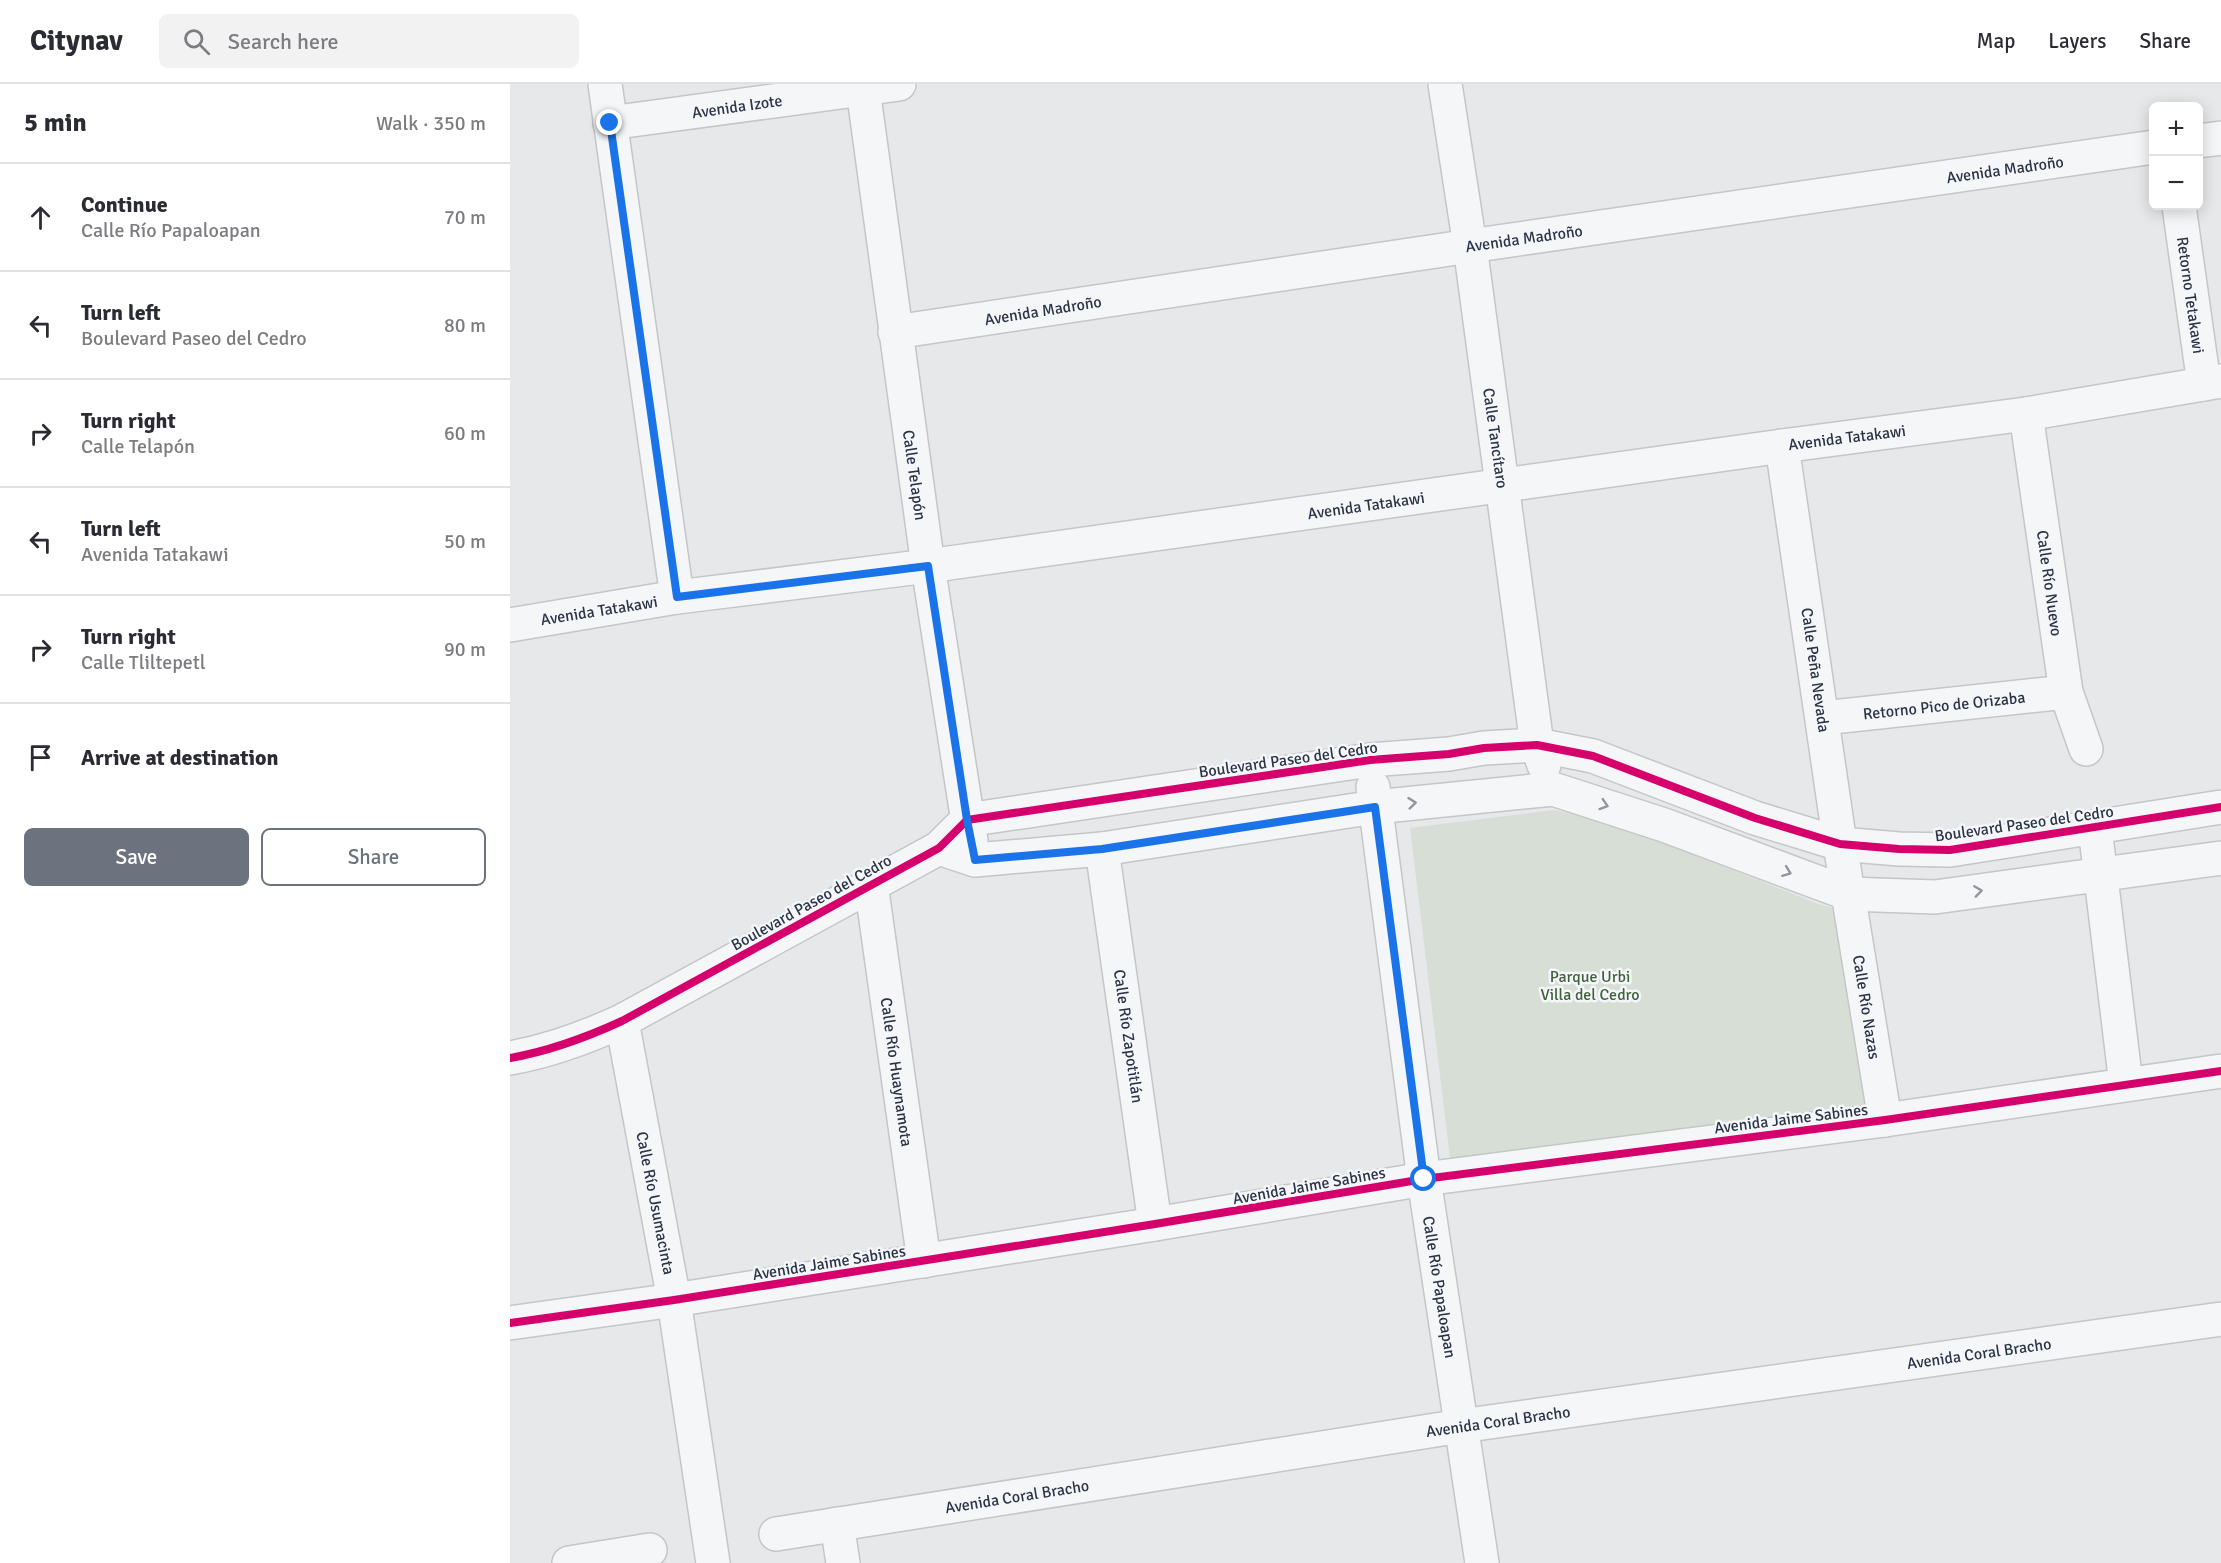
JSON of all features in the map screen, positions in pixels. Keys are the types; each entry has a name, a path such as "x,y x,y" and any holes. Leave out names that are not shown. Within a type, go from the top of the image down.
{"street":[{"path":"605,84 677,597"},
{"name":"Avenida Izote","path":"610,123 899,84"},
{"name":"Calle Tancítaro","path":"1445,84 1470,246 1537,745 1553,789"},
{"name":"Calle Telapón","path":"863,89 928,566 975,860"},
{"path":"2203,140 2221,138"},
{"name":"Avenida Madroño","path":"895,332 2149,148"},
{"name":"Retorno Tetakawi","path":"2180,210 2212,382"},
{"name":"Avenida Tatakawi","path":"510,625 677,597 928,566 2026,414 2212,382"},
{"name":"Calle Río Nuevo","path":"2026,414 2066,692 2086,749"},
{"name":"Calle Peña Nevada","path":"1782,446 1849,894"},
{"name":"Retorno Pico de Orizaba","path":"1823,718 2066,692"},
{"name":"Boulevard Paseo del Cedro","path":"510,1058 541,1053 576,1042 622,1021 939,848 967,820 1370,760 1537,745 1593,756 1755,818 1840,844 1899,849 1950,850 2221,807"},
{"name":"Calle Río Papaloapan","path":"1370,760 1424,1179 1482,1563"},
{"path":"939,848 975,860 1102,849 1375,807 1553,789 1664,825 1829,889 1849,894 1935,897 2221,858"},
{"path":"2095,828 2126,1084"},
{"name":"Calle Río Zapotitlán","path":"1102,849 1155,1224"},
{"name":"Calle Río Huaynamota","path":"871,884 924,1261"},
{"name":"Calle Río Nazas","path":"1849,894 1885,1120"},
{"name":"Calle Río Usumacinta","path":"622,1021 674,1300 713,1563"},
{"name":"Avenida Jaime Sabines","path":"510,1323 924,1261 1424,1179 1885,1120 2221,1071"},
{"name":"Avenida Coral Bracho","path":"776,1534 1461,1426 2221,1318"},
{"path":"837,1524 843,1563"},
{"path":"569,1563 650,1550"}],"green space":[{"name":"Parque Urbi Villa del Cedro","path":"1553,810 1598,817 1821,905 1848,912 1870,1105 1451,1166 1410,828"}],"cycle path":[{"path":"510,1058 567,1043 622,1021 939,848 967,820 1370,760 1537,745 1593,756 1755,818 1840,844 1899,849 1950,850 2221,807"},
{"path":"510,1323 674,1300 1424,1179 1885,1120 2221,1071"}],"route":[{"path":"610,123 677,597 928,566 975,860 1102,849 1375,807 1424,1179"}]}
